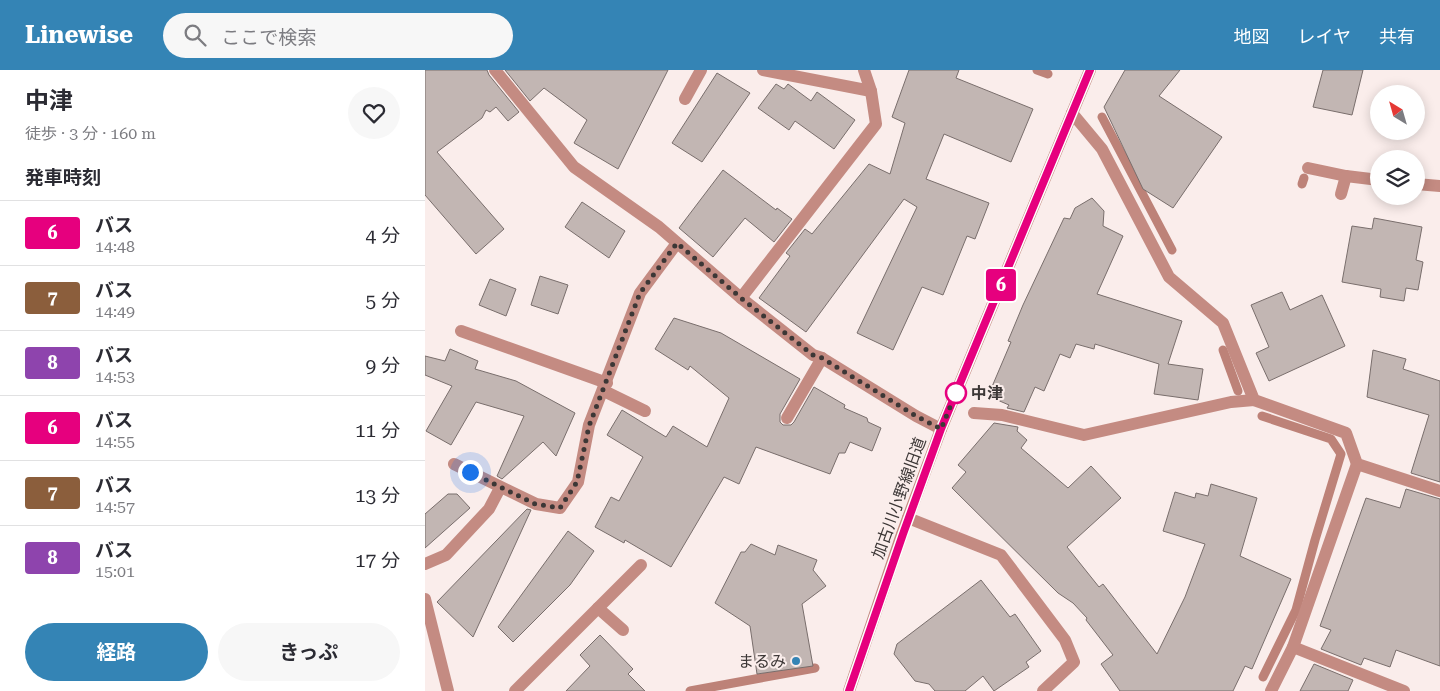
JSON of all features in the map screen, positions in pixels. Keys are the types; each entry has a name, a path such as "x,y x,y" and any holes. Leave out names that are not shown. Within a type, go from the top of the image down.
{"street":[{"path":"495,70 574,167 659,228 741,298 813,355 822,358 916,416 941,429"},
{"path":"685,99 701,70"},
{"path":"763,70 871,91"},
{"path":"741,298 876,124 871,91 864,70"},
{"name":"加古川小野線旧道","path":"849,691 908,518 941,429 1072,113 1087,71"},
{"path":"1072,113 1102,149 1169,278 1223,323 1254,400"},
{"path":"1308,168 1370,179"},
{"path":"1341,194 1345,176"},
{"path":"1425,185 1440,186"},
{"path":"454,464 535,504 560,508 577,482 589,426 640,293 677,243"},
{"path":"461,331 605,387 645,412"},
{"path":"787,418 822,358"},
{"path":"974,413 1001,415 1084,435 1231,402 1254,400 1346,433 1357,464 1293,647 1271,691"},
{"path":"1357,464 1440,492"},
{"path":"425,564 446,555 489,510 500,488"},
{"path":"908,518 1001,555 1065,640 1074,662 1043,691"},
{"path":"515,691 641,565"},
{"path":"425,599 448,691"},
{"path":"598,608 623,630"},
{"path":"1293,647 1404,691"}],"building":[{"path":"425,70 487,70 519,112 508,121 496,107 490,112 486,110 482,118 437,152 504,229 476,254 425,195"},
{"path":"505,70 668,70 618,169 574,143 587,120 544,88 530,101"},
{"path":"909,70 959,70 956,78 1033,109 1011,162 944,134 926,179 989,203 975,239 967,236 943,295 922,287 893,350 857,333 917,207 904,199 806,332 759,298 790,256 786,253 805,229 812,234 869,164 890,174 905,123 892,117"},
{"path":"1125,70 1180,70 1159,96 1222,137 1173,208 1143,189 1104,107"},
{"path":"1323,70 1363,70 1352,115 1313,107"},
{"path":"717,73 750,93 702,162 672,143"},
{"path":"776,84 784,89 788,84 811,101 817,92 855,120 834,149 795,121 789,130 758,108"},
{"path":"723,170 776,210 777,208 792,219 774,242 745,218 713,257 679,228"},
{"path":"1092,198 1104,211 1103,226 1123,236 1097,294 1182,321 1168,364 1203,369 1198,400 1154,394 1159,364 1095,344 1094,349 1076,344 1070,358 1060,354 1044,391 1035,387 1024,412 1007,408 1009,405 988,396 1011,342 1008,341 1023,305 1064,218 1070,219 1075,208"},
{"path":"582,202 625,231 609,258 565,227"},
{"path":"1374,218 1422,227 1416,260 1423,262 1418,290 1406,288 1404,301 1380,297 1381,289 1342,282 1352,226 1372,229"},
{"path":"540,276 568,285 558,314 531,305"},
{"path":"490,279 516,289 506,316 479,305"},
{"path":"1282,292 1290,310 1322,295 1345,346 1269,381 1256,353 1269,347 1251,305"},
{"path":"674,318 721,333 800,379 780,414 780,422 783,425 791,425 794,422 814,387 845,405 844,408 867,418 868,422 881,428 872,451 850,442 845,453 839,453 830,474 756,447 739,484 724,477 671,567 625,540 624,543 595,527 611,497 619,501 643,457 607,435 622,410 666,437 673,426 707,447 729,398 690,366 688,370 655,349"},
{"path":"450,349 478,361 475,369 516,381 575,413 556,456 543,442 502,479 497,476 524,416 476,402 451,445 426,431 452,386 425,375 425,356 445,361"},
{"path":"1373,350 1406,359 1403,369 1440,381 1440,482 1411,473 1429,415 1367,397"},
{"path":"994,423 1018,427 1017,431 1027,440 1021,448 1068,488 1091,466 1121,498 1067,547 1099,587 1103,584 1157,654 1185,597 1205,544 1163,531 1175,492 1195,498 1196,493 1208,496 1211,484 1257,498 1240,556 1291,579 1252,669 1245,666 1233,691 1120,691 1101,664 1113,655 1086,620 1087,618 1073,603 1058,593 952,488 966,472 958,465"},
{"path":"1406,489 1440,499 1440,666 1396,650 1390,667 1364,658 1361,665 1321,649 1331,630 1320,626 1366,498 1400,508"},
{"path":"448,494 457,494 470,508 425,548 425,514"},
{"path":"527,509 531,510 473,637 437,602"},
{"path":"568,531 594,551 570,585 513,642 498,627"},
{"path":"751,544 775,555 778,545 817,560 813,570 826,586 802,604 813,666 757,674 750,626 715,603 741,552 745,552"},
{"path":"981,580 1010,617 1015,614 1041,651 1026,662 1029,667 994,691 983,676 965,691 935,691 929,684 915,681 894,654 897,644"},
{"path":"600,635 633,669 628,674 645,691 566,691 590,666 580,655"},
{"path":"1314,664 1353,680 1348,691 1300,691"}],"waterway":[{"path":"1037,70 1048,74"},
{"path":"1102,117 1172,250"},
{"path":"1302,184 1304,178"},
{"path":"1223,350 1238,391"},
{"path":"1262,416 1331,439 1341,454 1296,610 1263,677"},
{"path":"690,691 815,668"}],"bus line":[{"name":"6","path":"849,691 941,429 1090,70"}],"place":[{"name":"中津","path":"956,393"},
{"name":"まるみ","path":"796,661"}],"route":[{"path":"470,472 535,504 560,508 577,482 589,426 640,293 677,243 741,298 813,355 822,358 916,416 941,429 956,393"}]}
